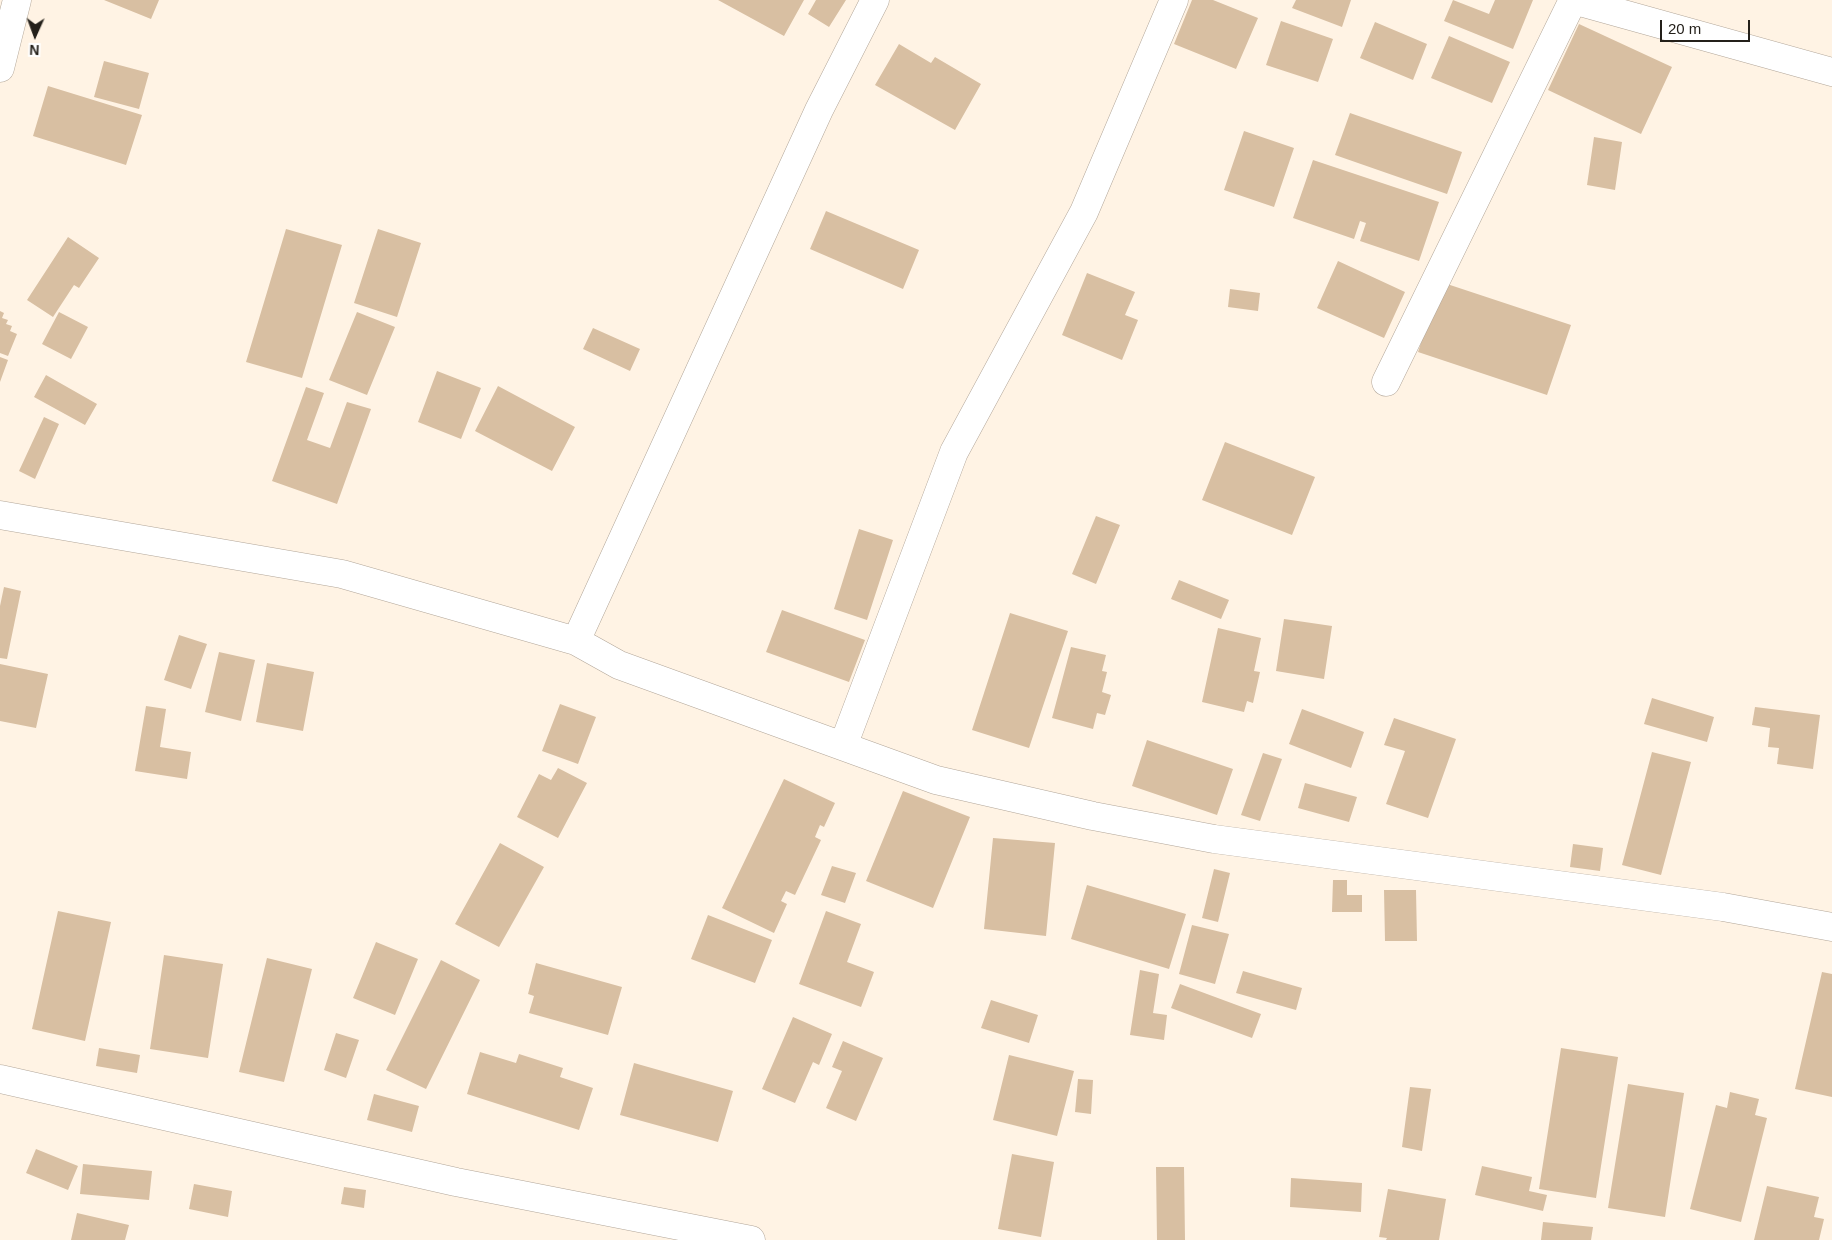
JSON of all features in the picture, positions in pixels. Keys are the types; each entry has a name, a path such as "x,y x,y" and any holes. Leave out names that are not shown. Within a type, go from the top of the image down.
{"street":[{"path":"0,68 17,0"},
{"path":"576,641 820,110 875,0"},
{"path":"843,746 954,452 1084,212 1174,0"},
{"path":"1386,382 1573,0 1832,72"},
{"path":"0,514 342,574 576,641 619,665 936,780 1093,816 1196,836 1723,907 1832,927"},
{"path":"0,1079 456,1182 751,1240"}],"building":[{"path":"104,0 159,0 151,19"},
{"path":"718,0 804,0 784,36"},
{"path":"816,0 846,0 829,27 808,14"},
{"path":"1192,0 1213,0 1258,18 1236,69 1174,44"},
{"path":"1296,0 1351,0 1342,27 1292,8"},
{"path":"1453,0 1489,14 1495,0 1533,0 1513,49 1444,21"},
{"path":"1281,21 1333,39 1318,82 1266,65"},
{"path":"1375,22 1427,44 1413,80 1360,58"},
{"path":"1579,24 1672,67 1641,134 1548,90"},
{"path":"1449,36 1510,62 1492,103 1431,78"},
{"path":"899,44 931,63 935,57 981,84 955,130 875,85"},
{"path":"104,61 149,73 139,109 94,97"},
{"path":"48,86 142,115 126,165 33,136"},
{"path":"1350,113 1462,152 1447,194 1335,155"},
{"path":"1244,131 1294,148 1274,207 1224,190"},
{"path":"1594,137 1622,142 1615,190 1587,185"},
{"path":"1313,160 1439,202 1419,261 1360,241 1366,223 1360,221 1354,239 1293,218"},
{"path":"826,211 919,250 903,289 810,249"},
{"path":"286,229 342,245 302,378 246,362"},
{"path":"378,229 421,243 397,317 354,303"},
{"path":"68,237 99,258 79,288 74,285 53,317 27,300"},
{"path":"1338,261 1405,292 1384,338 1317,308"},
{"path":"1087,273 1135,292 1125,315 1138,320 1122,360 1062,335"},
{"path":"1441,282 1571,325 1547,395 1418,352"},
{"path":"1230,289 1260,293 1258,311 1228,307"},
{"path":"0,311 4,313 2,318 8,320 6,324 12,326 10,331 17,334 8,356 0,353"},
{"path":"59,312 88,327 71,359 42,344"},
{"path":"357,312 395,327 367,395 329,380"},
{"path":"593,328 640,349 630,371 583,349"},
{"path":"0,357 8,360 0,382"},
{"path":"437,371 481,388 461,439 418,422"},
{"path":"46,375 97,404 85,425 34,397"},
{"path":"498,386 575,427 552,471 475,431"},
{"path":"306,387 324,393 307,440 330,448 347,402 371,409 337,504 272,481"},
{"path":"44,417 59,424 35,479 19,471"},
{"path":"1225,442 1315,477 1292,535 1202,500"},
{"path":"1096,516 1120,525 1096,584 1072,574"},
{"path":"859,529 893,540 867,620 834,609"},
{"path":"1179,580 1229,600 1221,619 1171,599"},
{"path":"4,587 21,591 7,659 0,658 0,606"},
{"path":"782,610 865,640 849,682 766,652"},
{"path":"1010,613 1068,631 1029,748 972,730"},
{"path":"1284,619 1332,626 1324,679 1276,671"},
{"path":"1218,628 1261,638 1254,671 1260,672 1253,703 1247,701 1244,712 1202,702"},
{"path":"179,635 207,644 191,689 164,680"},
{"path":"1071,647 1106,655 1102,671 1107,672 1102,692 1111,695 1105,715 1097,713 1093,729 1052,718"},
{"path":"219,652 255,660 241,721 205,712"},
{"path":"267,663 314,672 303,731 256,722"},
{"path":"0,664 48,674 36,728 0,721"},
{"path":"1652,698 1714,717 1707,742 1644,724"},
{"path":"560,704 596,717 578,764 542,751"},
{"path":"146,706 166,709 160,747 191,752 187,779 135,771"},
{"path":"1755,707 1820,715 1813,769 1777,764 1779,748 1768,747 1770,728 1752,725"},
{"path":"1302,709 1364,732 1351,768 1289,744"},
{"path":"1394,718 1456,739 1428,818 1386,804 1405,751 1384,745"},
{"path":"1147,740 1233,769 1217,815 1132,786"},
{"path":"1652,752 1691,762 1661,875 1622,865"},
{"path":"1263,753 1282,759 1260,821 1241,815"},
{"path":"558,768 587,783 558,838 517,817 539,774 551,780"},
{"path":"784,779 835,803 824,827 820,825 815,837 821,840 795,895 786,891 781,901 787,904 774,933 722,908"},
{"path":"1305,783 1357,797 1349,822 1298,808"},
{"path":"903,791 970,817 933,908 866,881"},
{"path":"993,838 1055,843 1046,936 984,929"},
{"path":"500,843 544,867 499,947 455,924"},
{"path":"1573,844 1603,848 1600,871 1570,867"},
{"path":"832,866 856,873 845,903 821,895"},
{"path":"1214,869 1230,873 1218,922 1202,918"},
{"path":"1333,880 1347,880 1347,895 1362,895 1362,912 1332,912"},
{"path":"1087,885 1186,914 1169,969 1071,939"},
{"path":"1384,890 1416,890 1417,941 1385,941"},
{"path":"58,911 111,922 85,1041 32,1029"},
{"path":"826,911 861,924 847,962 874,972 861,1007 799,984"},
{"path":"708,915 772,940 755,983 691,959"},
{"path":"1192,925 1229,934 1215,984 1179,974"},
{"path":"376,942 418,959 395,1015 353,998"},
{"path":"164,955 223,964 208,1058 150,1049"},
{"path":"267,958 312,969 284,1082 239,1072"},
{"path":"441,960 480,980 426,1089 386,1070"},
{"path":"536,963 622,987 608,1035 529,1013 534,996 528,994"},
{"path":"1140,970 1159,974 1153,1013 1167,1015 1164,1040 1130,1035"},
{"path":"1243,971 1302,988 1296,1010 1236,993"},
{"path":"1822,972 1832,974 1832,1097 1795,1089"},
{"path":"1180,984 1261,1014 1252,1038 1171,1008"},
{"path":"991,1000 1038,1015 1029,1043 981,1028"},
{"path":"793,1017 832,1034 819,1065 813,1062 795,1103 762,1089"},
{"path":"336,1033 359,1040 346,1078 324,1070"},
{"path":"843,1041 883,1058 856,1121 826,1108 842,1071 832,1067"},
{"path":"99,1048 140,1055 137,1073 96,1066"},
{"path":"1561,1048 1618,1057 1596,1198 1539,1189"},
{"path":"480,1052 516,1063 519,1054 563,1068 560,1077 593,1088 579,1130 467,1094"},
{"path":"1009,1055 1074,1071 1057,1136 993,1120"},
{"path":"634,1063 733,1091 718,1142 620,1115"},
{"path":"1078,1079 1093,1080 1091,1114 1075,1112"},
{"path":"1628,1084 1684,1093 1665,1217 1608,1208"},
{"path":"1410,1087 1431,1089 1422,1151 1402,1147"},
{"path":"1730,1092 1759,1099 1755,1115 1767,1118 1741,1222 1690,1209 1716,1105 1727,1108"},
{"path":"374,1094 419,1106 412,1132 367,1120"},
{"path":"36,1149 78,1166 68,1190 26,1173"},
{"path":"1012,1154 1054,1162 1041,1237 998,1229"},
{"path":"83,1164 152,1171 149,1200 80,1194"},
{"path":"1482,1166 1532,1177 1529,1191 1547,1195 1543,1211 1475,1195"},
{"path":"1156,1167 1184,1167 1185,1240 1157,1240"},
{"path":"1291,1178 1362,1183 1361,1212 1290,1207"},
{"path":"194,1184 232,1191 228,1217 189,1209"},
{"path":"1767,1186 1819,1197 1814,1217 1824,1219 1819,1240 1754,1240"},
{"path":"344,1187 366,1190 364,1208 341,1204"},
{"path":"1388,1189 1446,1199 1439,1240 1386,1240 1387,1238 1379,1237"},
{"path":"77,1213 129,1225 125,1240 71,1240"},
{"path":"1543,1222 1593,1227 1591,1240 1541,1240"}]}
